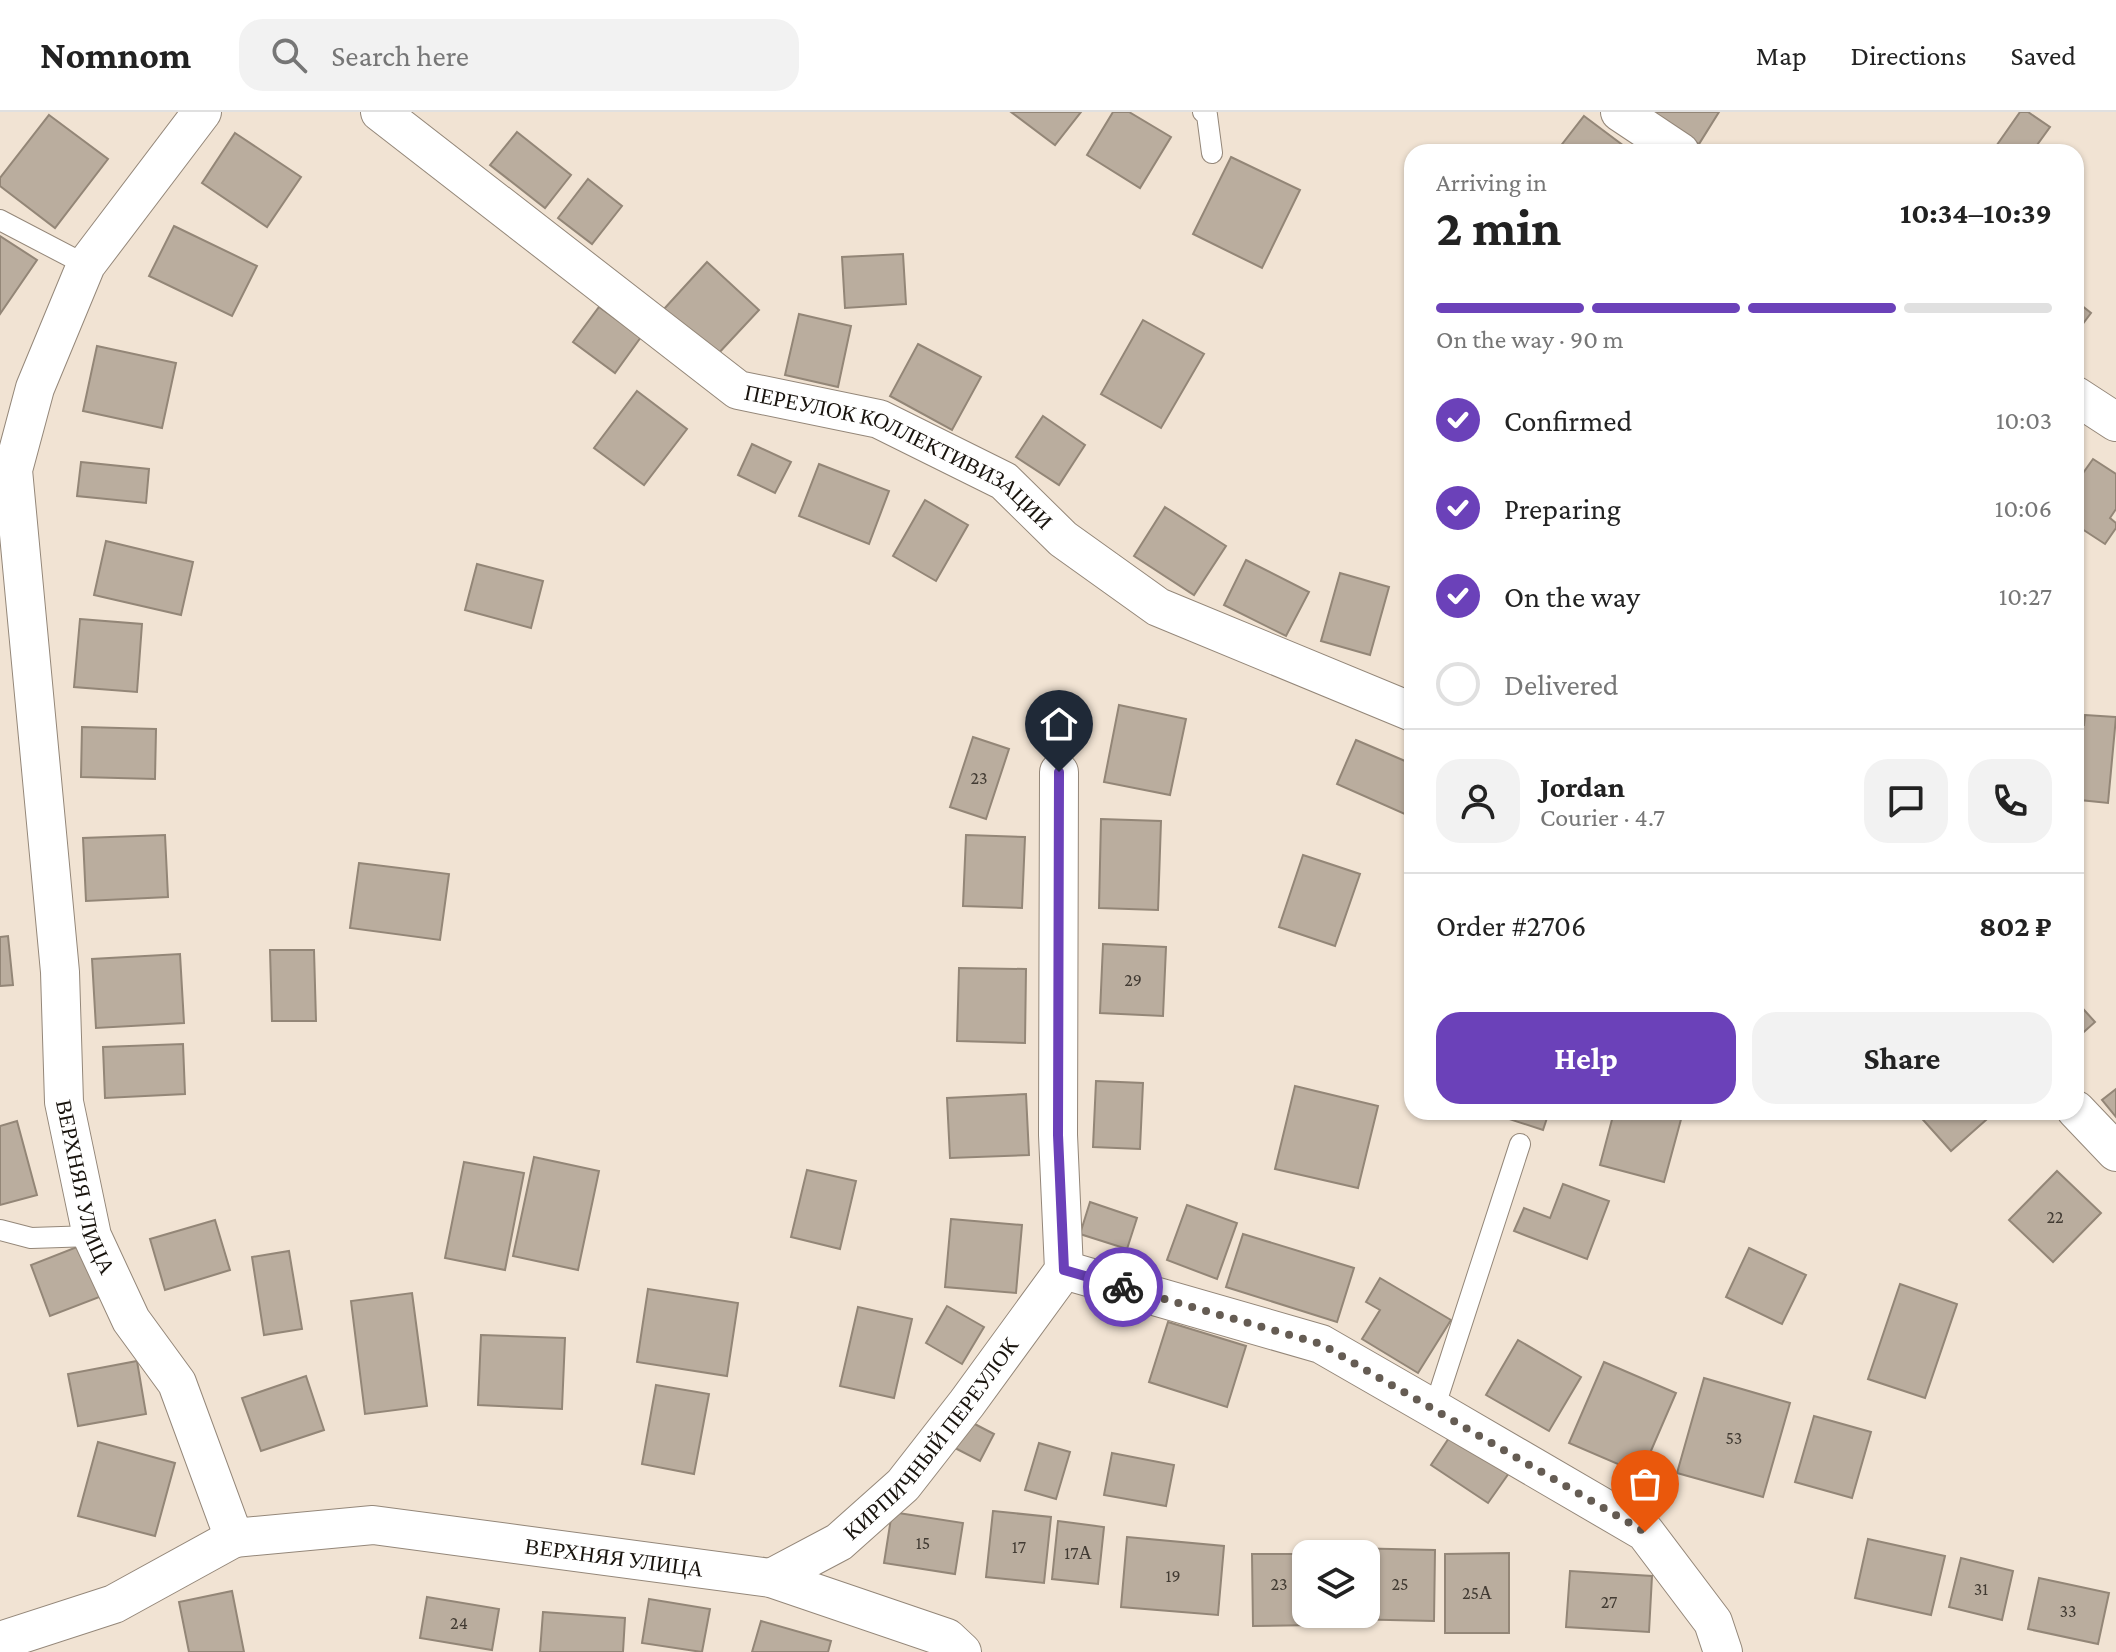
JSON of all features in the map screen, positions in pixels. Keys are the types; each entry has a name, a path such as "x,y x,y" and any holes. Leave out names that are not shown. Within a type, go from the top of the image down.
{"street":[{"name":"ВЕРХНЯЯ УЛИЦА","path":"202,112 86,265 35,388 13,470 60,972 64,1102 92,1236 131,1320 177,1383 234,1538 373,1525 771,1578 947,1638 962,1652"},
{"name":"ПЕРЕУЛОК КОЛЛЕКТИВИЗАЦИИ","path":"380,112 738,390 879,419 1004,481 1063,539 1158,607 1404,709"},
{"path":"1620,112 1668,144"},
{"path":"2084,401 2116,422"},
{"path":"1059,772 1058,1135 1064,1270 1321,1344 1434,1409 1645,1532 1713,1622 1723,1652"},
{"path":"2084,1118 2116,1152"},
{"name":"КИРПИЧНЫЙ ПЕРЕУЛОК","path":"771,1578 839,1542 903,1485 1064,1270"},
{"path":"0,1641 114,1604 234,1538"}],"lane":[{"path":"1203,112 1207,115 1212,153"},
{"path":"0,220 86,265"},
{"path":"1434,1409 1520,1144"},
{"path":"0,1230 31,1238 92,1236"}],"building":[{"path":"1011,112 1081,112 1055,145"},
{"path":"1113,112 1129,112 1171,137 1140,188 1087,155"},
{"path":"1648,112 1719,112 1699,144"},
{"path":"2020,112 2028,112 2050,127 2038,144 1998,144"},
{"path":"49,115 108,159 55,228 0,186 0,178"},
{"path":"1584,116 1621,144 1562,144"},
{"path":"517,132 571,175 545,208 490,165"},
{"path":"235,133 301,177 267,227 202,183"},
{"path":"1231,157 1300,190 1262,268 1193,234"},
{"path":"588,179 622,206 592,244 558,218"},
{"path":"174,226 257,266 232,316 149,276"},
{"path":"0,236 37,260 0,314"},
{"path":"903,254 906,304 845,308 842,257"},
{"path":"707,262 759,310 716,356 664,309"},
{"path":"599,307 641,337 615,373 573,342"},
{"path":"2084,307 2091,313 2084,322"},
{"path":"799,314 851,326 838,387 785,375"},
{"path":"1143,320 1204,354 1161,428 1101,394"},
{"path":"918,344 981,377 952,430 890,396"},
{"path":"97,346 176,363 162,428 83,411"},
{"path":"637,391 687,429 644,485 594,448"},
{"path":"1043,416 1085,445 1059,485 1016,457"},
{"path":"752,444 791,462 775,493 738,475"},
{"path":"2093,459 2116,474 2116,509 2110,518 2116,523 2116,528 2105,544 2084,530 2084,472"},
{"path":"81,462 149,469 146,503 77,496"},
{"path":"819,464 889,491 869,544 799,516"},
{"path":"925,500 968,525 936,581 893,556"},
{"path":"1165,507 1226,546 1194,595 1134,556"},
{"path":"106,541 193,562 181,615 94,595"},
{"path":"1246,560 1309,592 1286,636 1224,605"},
{"path":"477,564 543,581 531,628 465,610"},
{"path":"1340,573 1389,587 1370,655 1321,641"},
{"path":"80,619 142,624 137,692 74,687"},
{"path":"1119,705 1186,719 1170,795 1104,782"},
{"path":"2085,715 2116,717 2108,803 2084,800"},
{"path":"82,727 156,729 155,779 81,777"},
{"path":"973,737 1009,749 986,819 950,807"},
{"path":"1356,740 1404,761 1404,814 1337,784"},
{"path":"1101,819 1161,821 1158,910 1099,908"},
{"path":"165,835 168,897 86,901 83,838"},
{"path":"966,835 1025,837 1022,908 963,906"},
{"path":"1303,855 1360,874 1335,946 1279,927"},
{"path":"359,863 449,874 440,940 350,928"},
{"path":"8,936 13,985 0,986 0,937"},
{"path":"1103,944 1166,947 1163,1016 1100,1013"},
{"path":"270,950 314,950 316,1021 272,1021"},
{"path":"180,954 184,1023 96,1028 92,959"},
{"path":"959,968 1026,969 1025,1043 957,1041"},
{"path":"2084,1010 2095,1022 2084,1032"},
{"path":"183,1044 185,1094 105,1098 103,1047"},
{"path":"1096,1081 1143,1083 1140,1149 1093,1147"},
{"path":"1295,1086 1378,1106 1358,1188 1275,1169"},
{"path":"2116,1089 2116,1117 2102,1100"},
{"path":"1026,1094 1029,1155 950,1158 947,1098"},
{"path":"1512,1120 1546,1120 1543,1130"},
{"path":"1612,1120 1681,1120 1664,1182 1600,1165"},
{"path":"1923,1120 1986,1120 1951,1151"},
{"path":"17,1121 37,1195 0,1205 0,1126"},
{"path":"534,1157 599,1171 578,1270 513,1256"},
{"path":"464,1162 524,1173 505,1270 445,1258"},
{"path":"807,1170 856,1181 840,1249 791,1237"},
{"path":"2057,1171 2101,1213 2053,1262 2009,1220"},
{"path":"1563,1184 1609,1201 1587,1259 1514,1231 1524,1208 1550,1218"},
{"path":"1090,1202 1137,1218 1127,1249 1080,1234"},
{"path":"1187,1205 1237,1223 1217,1279 1167,1260"},
{"path":"951,1219 1022,1225 1016,1293 945,1287"},
{"path":"215,1220 230,1270 165,1290 150,1239"},
{"path":"1243,1234 1354,1268 1337,1322 1226,1287"},
{"path":"82,1245 102,1296 50,1316 31,1265"},
{"path":"1749,1248 1806,1275 1782,1324 1726,1297"},
{"path":"289,1251 302,1329 264,1335 252,1257"},
{"path":"1380,1278 1451,1320 1418,1373 1362,1339 1380,1310 1366,1302"},
{"path":"1900,1284 1957,1304 1925,1398 1868,1379"},
{"path":"648,1289 738,1303 727,1376 637,1362"},
{"path":"412,1293 427,1406 365,1414 351,1301"},
{"path":"947,1306 984,1327 962,1364 926,1343"},
{"path":"858,1307 912,1319 894,1398 840,1386"},
{"path":"1168,1322 1246,1346 1227,1407 1149,1382"},
{"path":"481,1335 565,1338 562,1409 478,1405"},
{"path":"1518,1340 1581,1377 1549,1431 1486,1395"},
{"path":"137,1361 146,1414 78,1426 68,1374"},
{"path":"1604,1362 1676,1393 1641,1474 1569,1443"},
{"path":"306,1376 324,1430 261,1451 242,1398"},
{"path":"1704,1378 1790,1403 1763,1497 1677,1473"},
{"path":"656,1385 709,1394 694,1474 642,1464"},
{"path":"1814,1416 1871,1432 1852,1498 1795,1482"},
{"path":"967,1420 994,1434 980,1461 953,1447"},
{"path":"1451,1435 1509,1473 1488,1503 1431,1465"},
{"path":"98,1442 175,1463 155,1536 78,1516"},
{"path":"1039,1443 1070,1452 1056,1499 1025,1490"},
{"path":"1112,1453 1174,1465 1166,1506 1104,1495"},
{"path":"993,1511 1051,1517 1044,1583 986,1577"},
{"path":"892,1512 963,1523 955,1574 884,1563"},
{"path":"1058,1521 1104,1527 1098,1584 1052,1579"},
{"path":"1127,1537 1224,1546 1218,1615 1121,1607"},
{"path":"1868,1539 1945,1556 1931,1615 1855,1598"},
{"path":"1380,1549 1435,1550 1434,1621 1380,1620"},
{"path":"1509,1553 1509,1633 1445,1633 1445,1554"},
{"path":"1252,1554 1292,1554 1292,1625 1253,1626"},
{"path":"1961,1558 2013,1571 2002,1620 1949,1607"},
{"path":"1570,1571 1652,1576 1649,1632 1566,1627"},
{"path":"2039,1578 2109,1593 2098,1644 2028,1629"},
{"path":"232,1591 244,1652 189,1652 179,1602"},
{"path":"427,1597 499,1609 492,1650 420,1638"},
{"path":"649,1599 710,1609 702,1652 642,1643"},
{"path":"543,1612 625,1618 623,1652 540,1652"},
{"path":"761,1621 831,1641 828,1652 752,1652"}],"way so far":[{"path":"1123,1287 1321,1344 1645,1532"}],"route":[{"path":"1059,772 1058,1135 1064,1270 1123,1287"}]}
